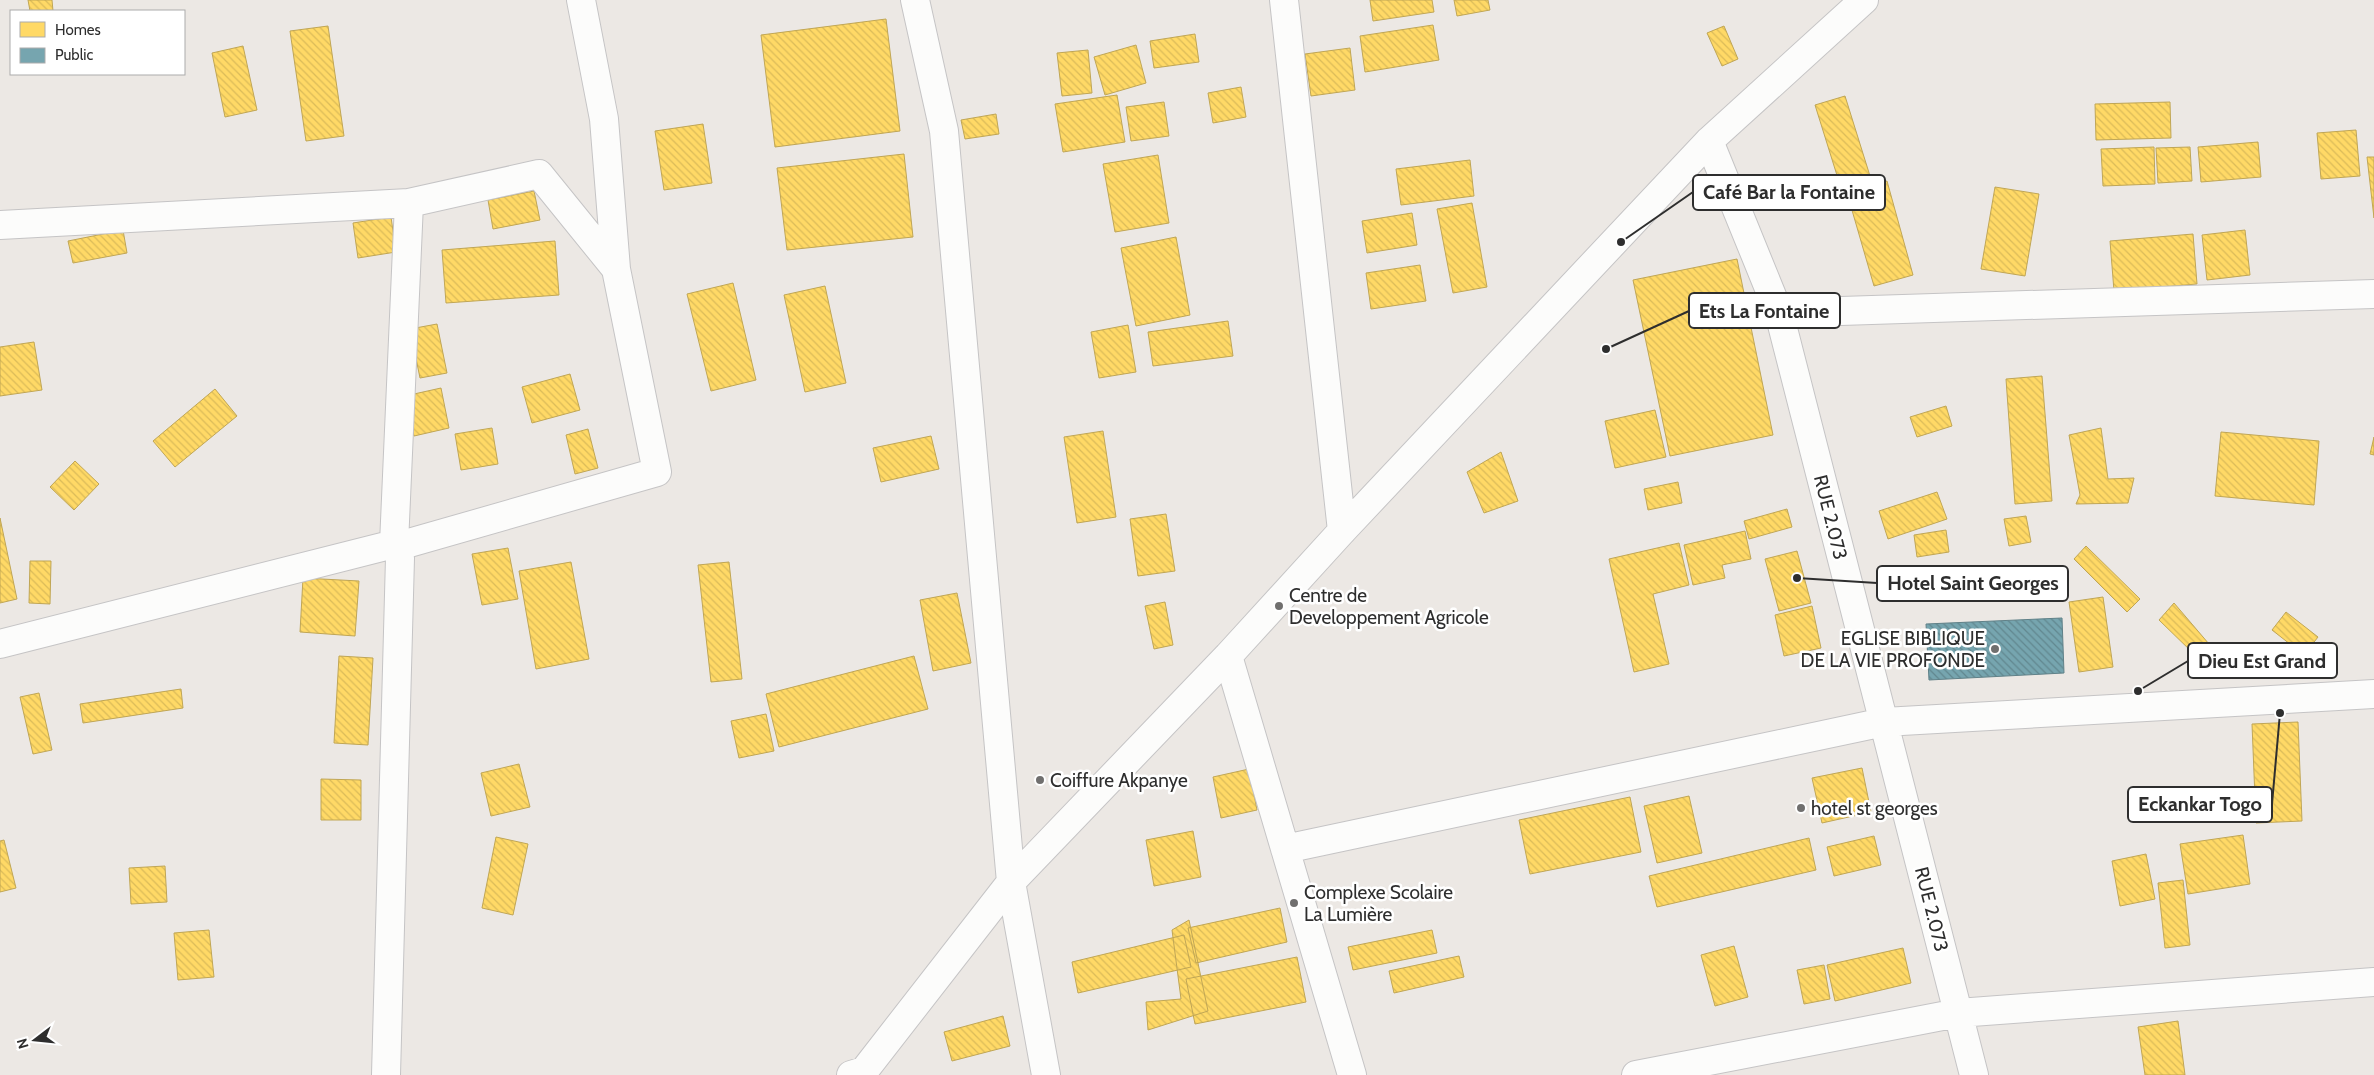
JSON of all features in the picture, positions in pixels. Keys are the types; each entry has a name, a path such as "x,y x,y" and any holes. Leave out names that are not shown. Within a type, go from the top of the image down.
{"street":[{"path":"0,644 394,544 408,543 657,472 616,269 604,119 581,0"},
{"path":"915,0 944,131 1011,882 1046,1075"},
{"path":"1284,0 1342,531"},
{"path":"860,1074 1011,882 1228,656 1342,531 1709,141 1864,0"},
{"name":"RUE 2.073","path":"1709,141 1779,313 1974,1075"},
{"path":"0,225 409,204 539,174 616,269"},
{"path":"386,1075 400,558 394,544 409,204"},
{"path":"1779,313 2374,294"},
{"path":"1228,656 1352,1075"},
{"path":"1285,849 1884,722 2374,694"},
{"path":"1636,1075 1958,1013 2374,982"}],"building: Homes":[{"path":"28,0 52,0 53,10 30,10"},
{"path":"1370,0 1432,0 1434,12 1373,21"},
{"path":"1454,0 1488,0 1490,10 1457,16"},
{"path":"886,19 900,131 775,147 761,35"},
{"path":"1433,25 1439,60 1365,72 1360,36"},
{"path":"328,26 344,136 306,141 290,31"},
{"path":"1724,26 1738,59 1722,66 1707,33"},
{"path":"1195,34 1199,62 1154,68 1150,41"},
{"path":"1136,45 1146,83 1105,95 1094,57"},
{"path":"243,46 257,110 225,117 212,53"},
{"path":"1350,48 1355,90 1311,96 1305,54"},
{"path":"1088,50 1092,93 1062,96 1057,53"},
{"path":"1241,87 1246,117 1213,123 1208,93"},
{"path":"1117,95 1125,142 1063,152 1055,104"},
{"path":"1845,96 1870,176 1840,185 1815,105"},
{"path":"1164,102 1169,136 1131,141 1126,107"},
{"path":"2170,102 2171,138 2096,140 2095,104"},
{"path":"996,114 999,134 965,139 961,120"},
{"path":"703,124 712,183 664,190 655,131"},
{"path":"2356,130 2360,176 2321,179 2317,133"},
{"path":"2258,142 2261,177 2201,182 2198,147"},
{"path":"2154,147 2155,184 2103,186 2101,149"},
{"path":"2190,147 2192,181 2158,183 2156,148"},
{"path":"904,154 913,237 787,250 777,168"},
{"path":"1158,155 1169,223 1115,232 1103,164"},
{"path":"2367,157 2374,157 2374,218"},
{"path":"1470,160 1474,196 1401,205 1396,169"},
{"path":"1887,181 1913,275 1874,286 1847,193"},
{"path":"1995,187 2039,194 2025,276 1981,269"},
{"path":"534,191 540,220 493,229 488,200"},
{"path":"1472,203 1487,287 1453,293 1437,209"},
{"path":"1412,213 1417,245 1367,253 1362,221"},
{"path":"391,217 396,252 358,258 353,223"},
{"path":"123,230 127,253 73,263 68,241"},
{"path":"2245,230 2250,275 2207,280 2202,235"},
{"path":"2193,234 2197,284 2114,291 2110,241"},
{"path":"1176,237 1190,315 1136,326 1121,248"},
{"path":"555,241 559,295 446,303 442,250"},
{"path":"1737,259 1773,435 1670,456 1633,280"},
{"path":"1420,265 1426,301 1371,309 1366,273"},
{"path":"733,283 756,380 711,391 687,294"},
{"path":"825,286 846,383 805,392 784,295"},
{"path":"1228,321 1233,356 1153,366 1148,332"},
{"path":"437,324 447,373 420,378 410,329"},
{"path":"1128,325 1136,372 1099,378 1091,332"},
{"path":"34,342 42,390 0,396 0,347"},
{"path":"570,374 580,410 532,423 522,387"},
{"path":"2042,376 2052,501 2015,504 2006,379"},
{"path":"441,388 449,428 414,436 405,396"},
{"path":"215,389 237,416 175,467 153,441"},
{"path":"1946,406 1952,426 1917,437 1910,417"},
{"path":"1655,410 1666,457 1615,468 1605,421"},
{"path":"492,428 498,464 461,470 455,434"},
{"path":"2101,428 2108,479 2134,478 2128,503 2076,504 2080,495 2069,435"},
{"path":"588,429 598,468 575,474 566,435"},
{"path":"1103,431 1116,517 1077,523 1064,437"},
{"path":"2221,432 2319,441 2314,505 2215,496"},
{"path":"931,436 939,469 881,482 873,448"},
{"path":"2374,437 2374,455 2370,454"},
{"path":"1501,452 1518,501 1484,513 1467,472"},
{"path":"75,461 99,484 74,510 50,487"},
{"path":"1678,482 1682,503 1648,510 1644,489"},
{"path":"1937,492 1947,519 1888,539 1879,511"},
{"path":"1787,509 1792,527 1749,539 1744,521"},
{"path":"1166,514 1175,571 1138,576 1130,519"},
{"path":"2026,516 2031,542 2009,546 2004,519"},
{"path":"0,518 17,599 0,603"},
{"path":"1946,530 1949,552 1917,557 1914,535"},
{"path":"1745,531 1751,559 1722,565 1725,578 1693,585 1684,545"},
{"path":"1679,543 1689,585 1653,594 1669,664 1634,672 1609,559"},
{"path":"2086,546 2140,599 2127,612 2074,559"},
{"path":"508,548 518,599 482,605 472,554"},
{"path":"1797,551 1811,603 1779,611 1765,559"},
{"path":"30,561 51,561 50,604 29,603"},
{"path":"571,562 589,659 536,669 519,571"},
{"path":"729,562 742,679 711,682 698,565"},
{"path":"303,578 359,581 355,636 300,632"},
{"path":"957,593 971,663 933,671 920,600"},
{"path":"2103,597 2113,667 2079,672 2069,602"},
{"path":"1165,602 1173,645 1154,649 1145,606"},
{"path":"2174,603 2209,644 2194,654 2159,620"},
{"path":"1812,606 1821,648 1784,656 1775,615"},
{"path":"2286,612 2318,637 2304,655 2272,630"},
{"path":"339,656 373,658 368,745 334,743"},
{"path":"914,656 928,709 779,747 766,694"},
{"path":"181,689 183,708 83,723 80,704"},
{"path":"39,693 52,750 33,754 20,697"},
{"path":"766,714 774,751 739,758 731,721"},
{"path":"2298,722 2302,821 2256,823 2252,724"},
{"path":"519,764 530,807 491,816 481,773"},
{"path":"1862,768 1871,812 1822,823 1812,778"},
{"path":"1249,769 1257,810 1221,818 1213,777"},
{"path":"321,779 361,780 361,820 321,820"},
{"path":"1689,796 1702,853 1657,863 1644,806"},
{"path":"1630,797 1641,852 1530,874 1519,820"},
{"path":"1193,831 1201,877 1154,886 1146,840"},
{"path":"2243,835 2250,884 2188,894 2180,844"},
{"path":"1874,836 1881,865 1834,876 1827,847"},
{"path":"496,837 528,844 513,915 482,908"},
{"path":"1809,838 1816,870 1657,907 1649,876"},
{"path":"4,840 16,888 0,892 0,841"},
{"path":"2146,854 2155,899 2120,906 2112,861"},
{"path":"165,866 167,902 131,904 129,868"},
{"path":"2183,880 2190,945 2165,948 2158,883"},
{"path":"1280,908 1287,942 1196,963 1188,928"},
{"path":"1189,920 1208,1011 1148,1030 1146,1002 1181,999 1172,930"},
{"path":"209,930 214,977 178,980 174,933"},
{"path":"1432,930 1437,953 1353,970 1348,947"},
{"path":"1184,935 1191,967 1078,993 1072,962"},
{"path":"1734,946 1748,997 1715,1006 1701,955"},
{"path":"1903,948 1911,983 1835,1001 1827,965"},
{"path":"1459,956 1464,977 1394,993 1389,971"},
{"path":"1297,957 1306,1002 1195,1024 1186,979"},
{"path":"1824,965 1830,999 1804,1004 1797,970"},
{"path":"1003,1016 1010,1046 952,1061 944,1032"},
{"path":"2178,1021 2185,1075 2145,1075 2138,1027"}],"building: Public":[{"name":"EGLISE BIBLIQUE DE LA VIE PROFONDE","path":"2062,618 2064,673 1929,680 1926,624"}],"place":[{"name":"Café Bar la Fontaine","path":"1621,242"},
{"name":"Ets La Fontaine","path":"1606,349"},
{"name":"Hotel Saint Georges","path":"1797,578"},
{"name":"Centre de Developpement Agricole","path":"1279,606"},
{"name":"EGLISE BIBLIQUE DE LA VIE PROFONDE","path":"1995,649"},
{"name":"Dieu Est Grand","path":"2138,691"},
{"name":"Eckankar Togo","path":"2280,713"},
{"name":"Coiffure Akpanye","path":"1040,780"},
{"name":"hotel st georges","path":"1801,808"},
{"name":"Complexe Scolaire La Lumière","path":"1294,903"}]}
